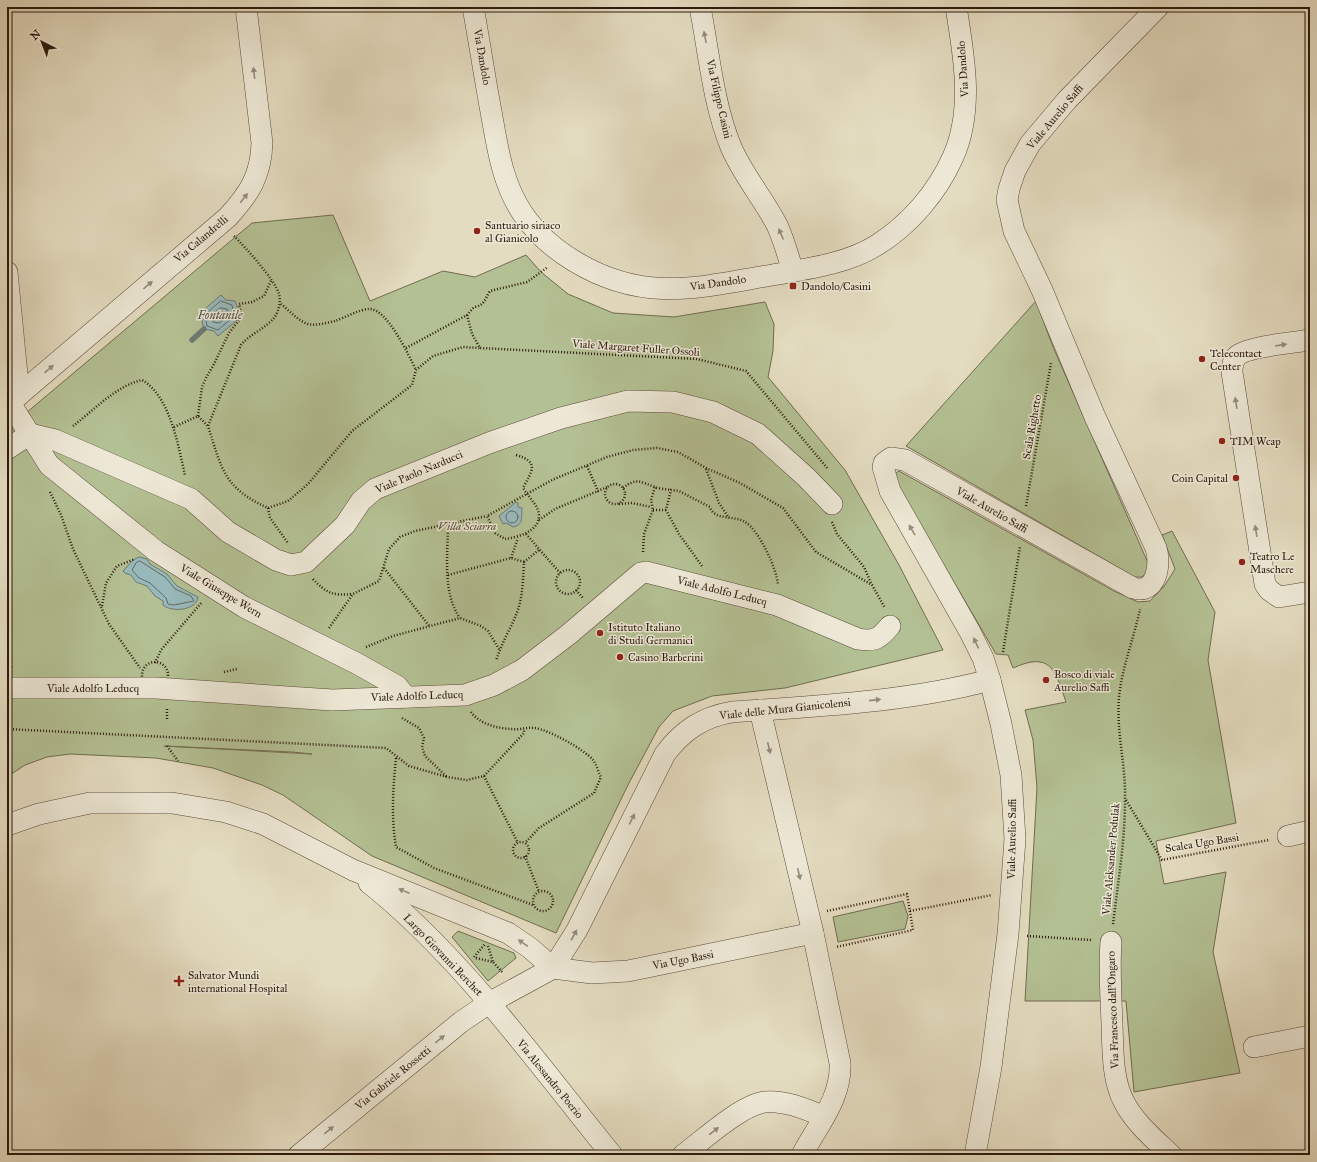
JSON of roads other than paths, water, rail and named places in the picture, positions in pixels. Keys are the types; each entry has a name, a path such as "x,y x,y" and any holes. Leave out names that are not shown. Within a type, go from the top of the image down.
{"street":[{"name":"Via Calandrelli","path":"12,401 222,222 251,190 262,154 261,132 246,7"},
{"name":"Via Dandolo","path":"473,7 499,155 506,182 517,204 530,224 565,255 594,272 614,281 656,289 698,287 793,271 845,259 876,246 910,219 942,178 956,148 965,110 964,56 956,7"},
{"name":"Via Filippo Casini","path":"700,7 717,99 728,138 746,177 779,230 793,271"},
{"name":"Viale Aurelio Saffi","path":"975,1155 991,1068 1008,934 1014,839 1013,793 1004,738 990,680 970,632 888,485 883,470 884,463 891,458 905,460 1126,585 1139,590 1154,580 1159,564 1158,555 1014,231 1007,200 1010,183 1017,164 1036,137 1067,100 1158,7"},
{"path":"7,272 12,401 30,434 7,449"},
{"path":"1310,340 1248,351 1236,357 1234,362 1233,384 1265,584 1274,594 1279,597 1310,592"},
{"name":"Viale Paolo Narducci","path":"30,434 55,440 191,499 228,532 276,560 291,565 306,562 344,525 361,501 375,488 416,471 561,418 628,401 673,402 714,412 758,434 806,477 832,504"},
{"name":"Viale Giuseppe Wern","path":"30,434 49,466 156,551 244,607 356,663 396,686 406,697"},
{"name":"Viale Adolfo Leducq","path":"7,688 156,688 332,700 465,695 494,685 522,670 568,635 641,573 646,572 715,588 776,605 858,639 868,641 881,637 890,626"},
{"name":"Viale delle Mura Gianicolensi","path":"553,968 577,930 661,762 671,747 687,730 704,720 723,714 912,696 959,688 990,680"},
{"path":"760,710 811,924 840,1063 838,1087 824,1117 802,1155"},
{"path":"7,825 39,814 90,803 172,803 226,812 263,824 353,870 508,933 530,948 553,968"},
{"path":"1288,836 1310,831"},
{"name":"Largo Giovanni Berchet","path":"353,870 383,894 425,933 489,1003 553,968"},
{"name":"Via Ugo Bassi","path":"553,968 592,973 628,971 811,924"},
{"name":"Via Francesco dall'Ongaro","path":"1111,942 1109,968 1114,1063 1119,1091 1136,1121 1170,1155"},
{"name":"Via Gabriele Rossetti","path":"308,1152 461,1022 489,1003"},
{"name":"Via Alessandro Poerio","path":"489,1003 612,1155"},
{"path":"1254,1047 1310,1036"},
{"path":"683,1155 731,1119 760,1103 771,1102 788,1104 824,1117"}],"water":[{"name":"Fontanile","path":"221,295 226,300 235,301 238,309 236,312 241,317 218,336 214,331 204,329 202,322 203,319 199,314"},
{"path":"516,502 518,503 518,507 522,508 522,517 519,524 513,527 506,523 503,524 499,516"},
{"path":"139,557 147,559 150,564 167,574 177,586 198,597 197,601 193,605 184,609 172,609 163,605 163,601 155,596 147,586 136,582 131,575 123,571 133,560"}],"waterway":[{"path":"192,340 204,329"}],"place":[{"name":"Santuario siriaco al Gianicolo","path":"477,231"},
{"name":"Dandolo/Casini","path":"793,286"},
{"name":"Telecontact Center","path":"1202,359"},
{"name":"TIM Wcap","path":"1222,441"},
{"name":"Coin Capital","path":"1236,478"},
{"name":"Teatro Le Maschere","path":"1242,562"},
{"name":"Istituto Italiano di Studi Germanici","path":"600,633"},
{"name":"Casino Barberini","path":"620,657"},
{"name":"Bosco di viale Aurelio Saffi","path":"1046,680"},
{"name":"Salvator Mundi international Hospital","path":"179,981"}],"park label":[{"name":"Villa Sciarra","path":"467,526"}]}
